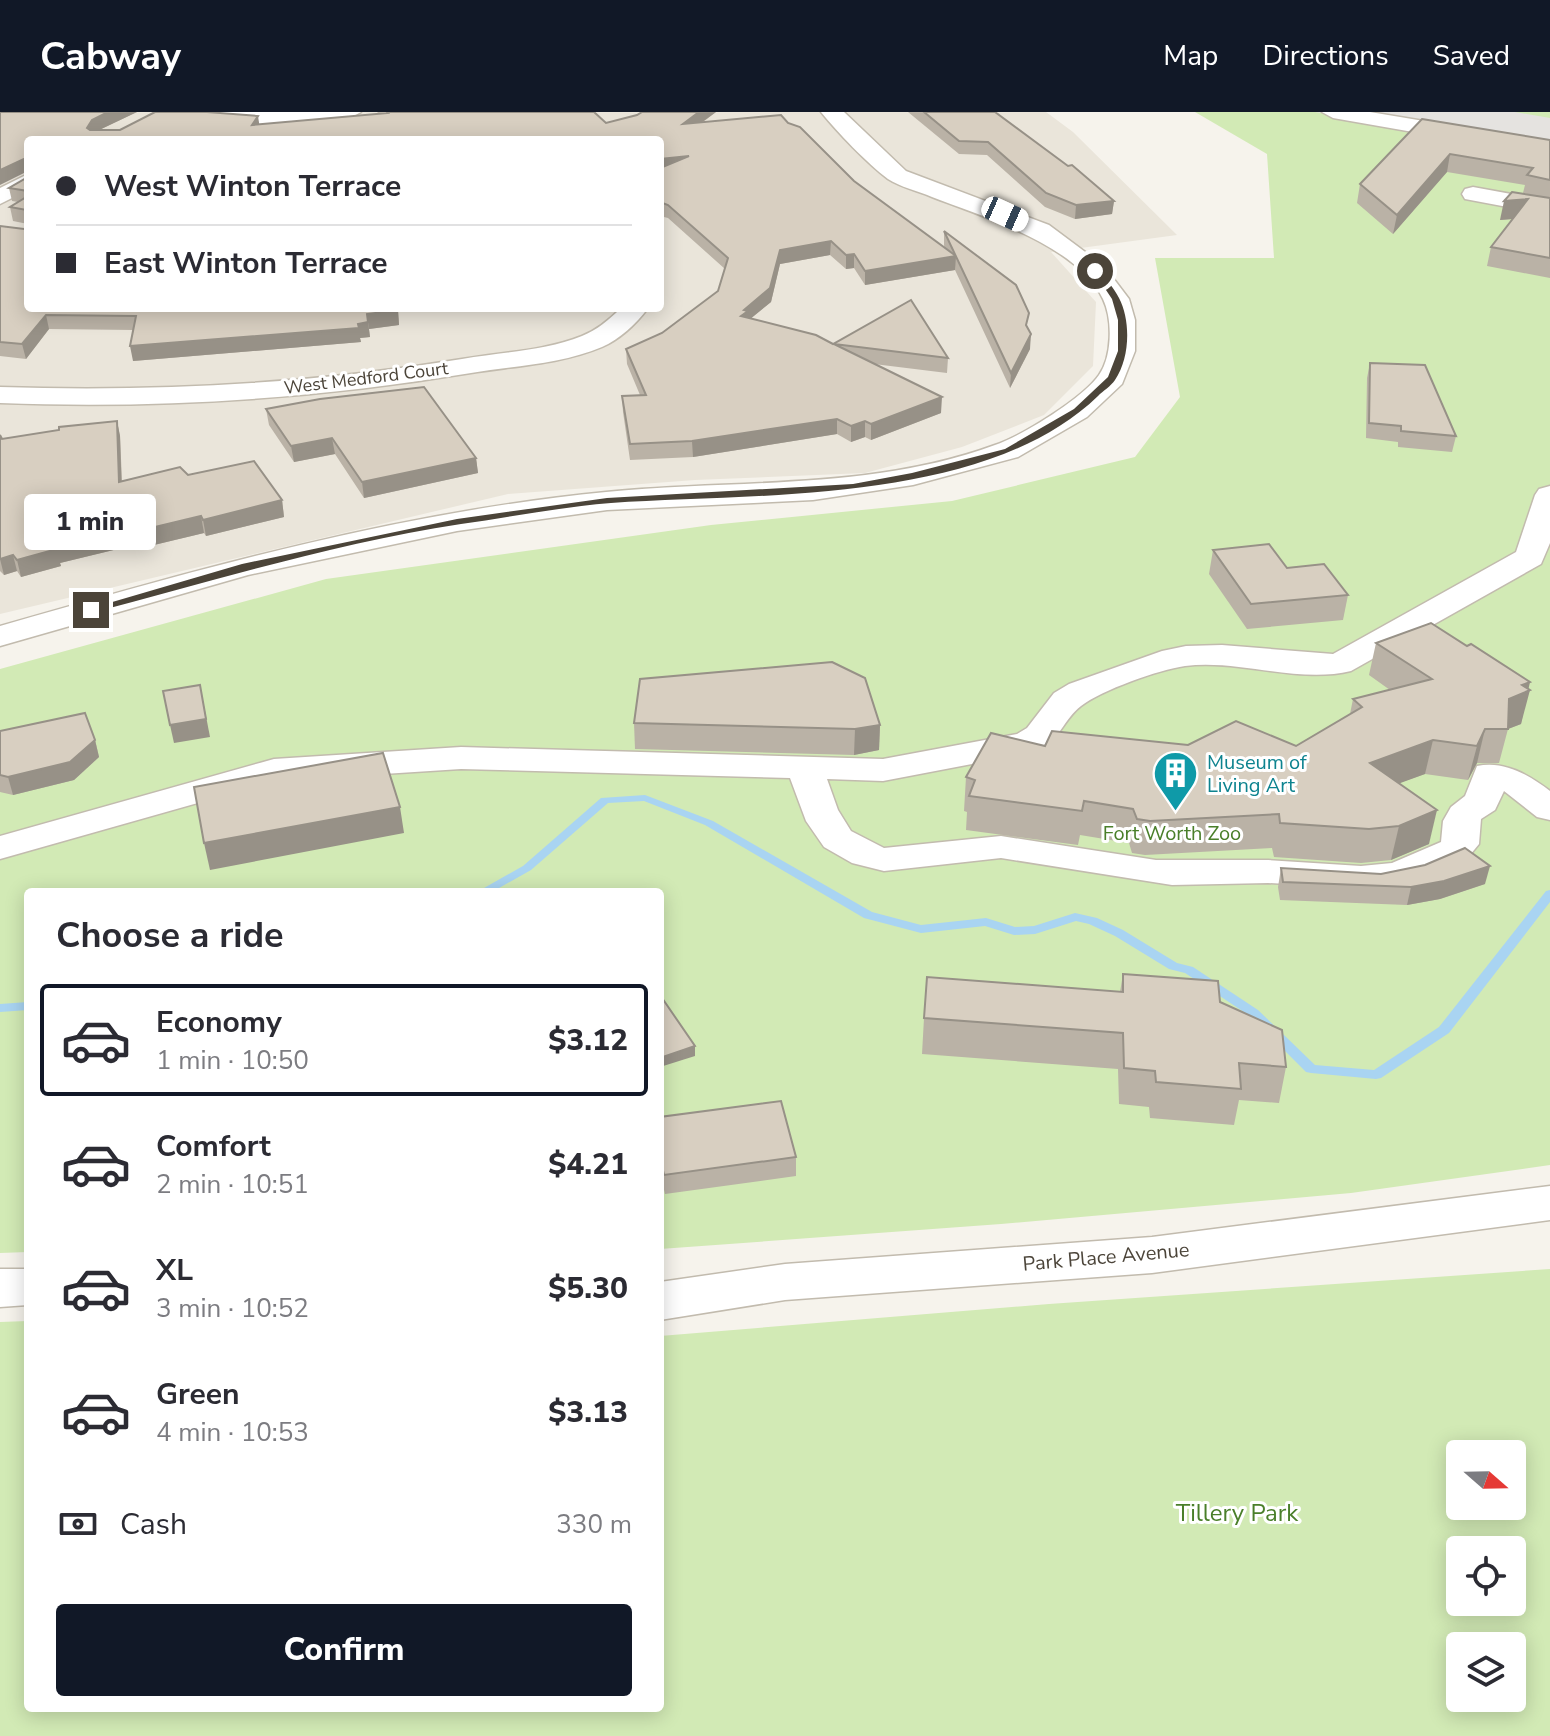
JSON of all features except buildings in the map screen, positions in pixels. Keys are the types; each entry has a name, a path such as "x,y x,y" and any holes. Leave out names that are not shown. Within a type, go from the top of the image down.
{"street":[{"path":"156,114 265,120 350,112"},
{"path":"0,636 242,567 457,522 607,501 853,487 969,463 1008,451 1077,411 1112,378 1122,351 1122,320 1116,299 1095,271 1041,230 898,176 832,112"},
{"path":"1333,112 1550,149"},
{"path":"1437,112 1550,131"},
{"path":"1522,144 1473,194 1550,208"},
{"path":"0,197 24,183"},
{"name":"West Medford Court","path":"83,399 236,392 470,365 572,347 602,337 630,312"},
{"path":"0,395 83,399"},
{"path":"0,416 83,399"},
{"path":"0,848 274,770 461,758 883,770 1027,743 1040,736 1066,700 1081,691 1184,656 1215,655 1304,665 1339,664 1530,557 1550,495"},
{"path":"804,767 830,830 846,846 875,858 900,862 997,846 1049,852 1158,873 1252,869 1380,876 1402,873 1455,851 1462,837 1461,818 1467,810 1482,802 1490,774 1518,784 1550,809"},
{"name":"Park Place Avenue","path":"664,1300 785,1282 1152,1255 1550,1203"},
{"path":"0,1288 24,1287"}],"shaded area":[{"path":"0,112 1046,112 1073,132 1177,235 1051,252 1096,302 1093,366 1044,415 962,447 865,473 695,480 508,494 0,614"},
{"path":"1315,112 1515,112 1550,118 1550,150"}],"green space":[{"name":"Fort Worth Zoo","path":"1195,112 1550,112 1550,1165 1351,1193 1001,1224 664,1249 664,888 24,888 24,1252 0,1253 0,669 326,579 711,525 952,501 1135,457 1180,397 1155,258 1274,258 1267,154"},
{"name":"Tillery Park","path":"1550,1269 1550,1736 0,1736 0,1322 24,1321 24,1712 664,1712 664,1336 1049,1304"}],"waterway":[{"path":"490,888 527,868 605,800 645,798 709,823 868,915 921,929 986,922 1014,931 1035,930 1075,917 1093,921 1173,966 1189,970 1254,1013 1311,1069 1376,1075 1444,1030 1550,894"},
{"path":"0,1008 24,1006"}],"place":[{"name":"Museum of Living Art","path":"1176,813"}],"route":[{"path":"91,610 242,567 457,522 607,501 853,487 969,463 1008,451 1077,411 1112,378 1122,351 1122,320 1116,299 1095,271"}]}
